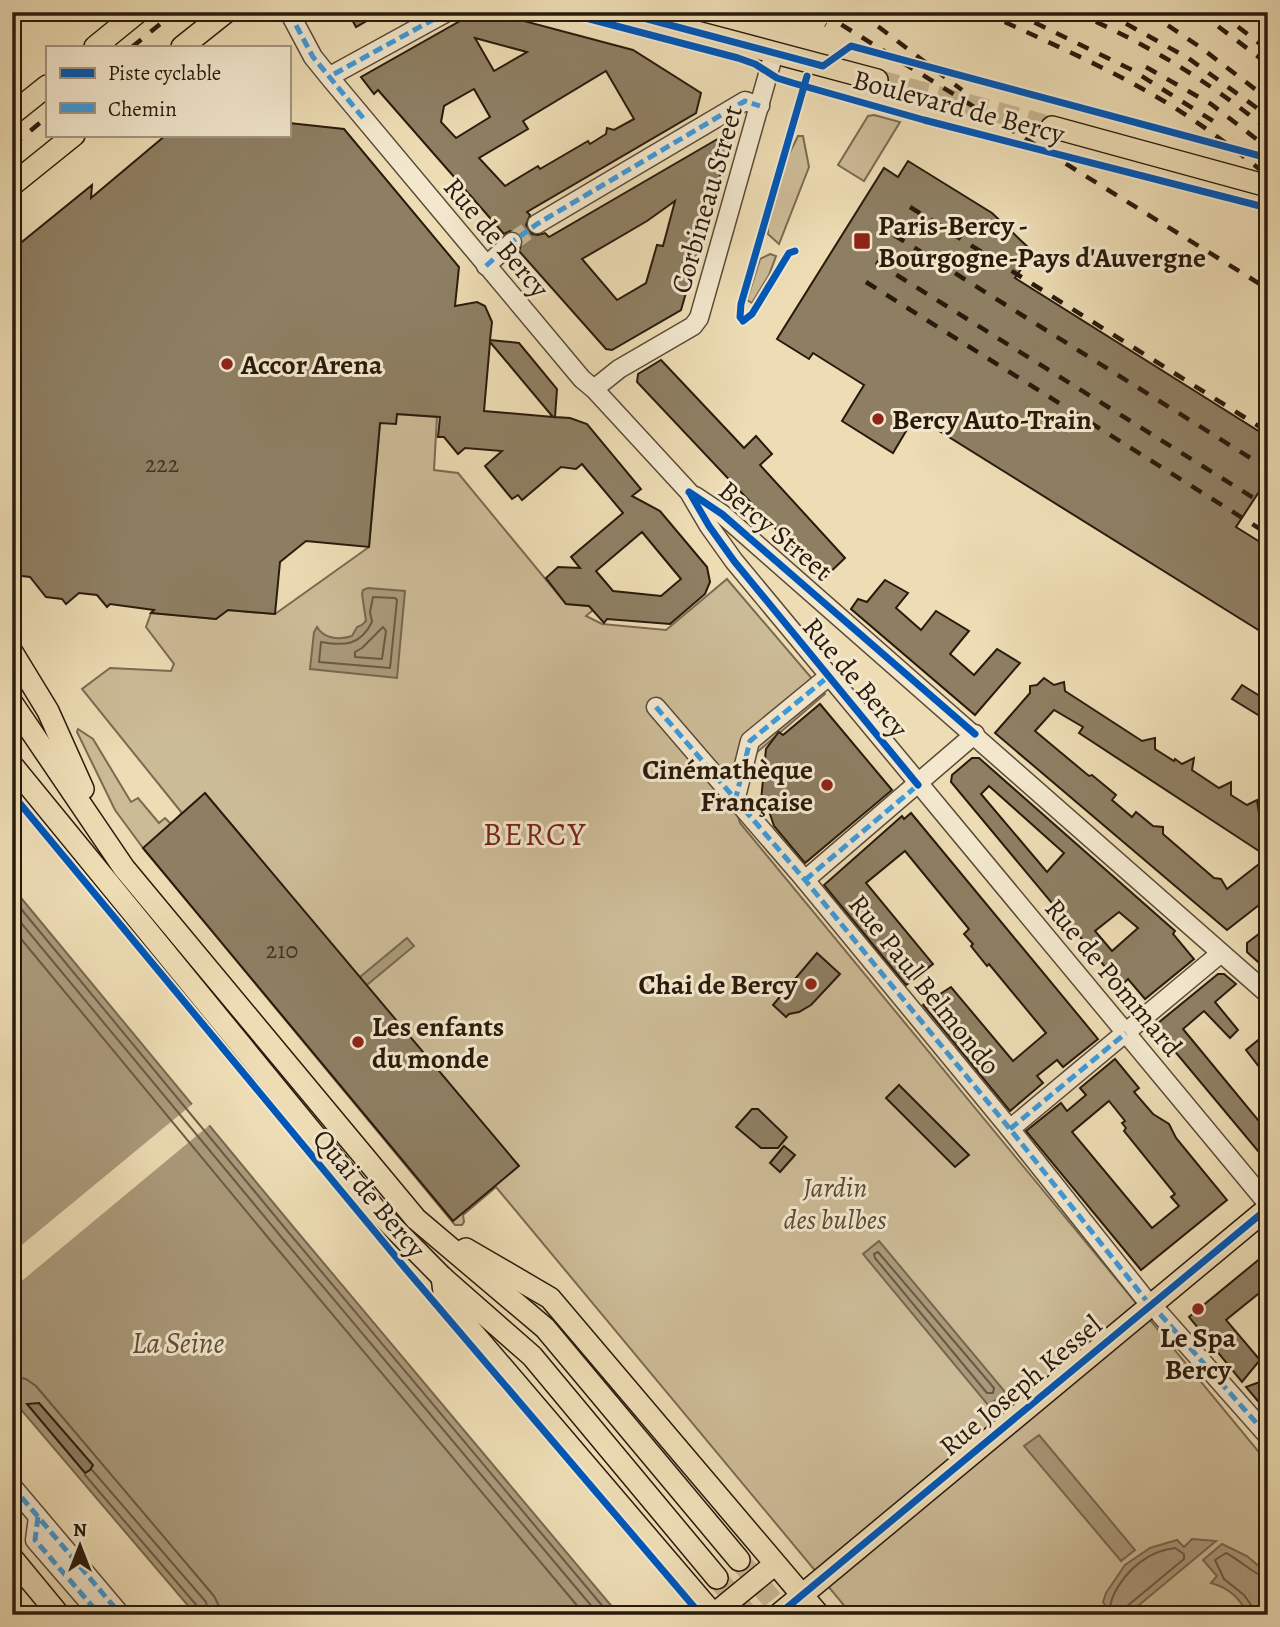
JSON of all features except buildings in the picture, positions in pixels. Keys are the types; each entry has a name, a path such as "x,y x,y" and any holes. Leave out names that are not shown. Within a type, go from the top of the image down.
{"main road":[{"path":"96,46 138,12"},
{"path":"183,46 226,12"},
{"name":"Boulevard de Bercy","path":"621,12 877,80"},
{"path":"12,114 46,87"},
{"name":"Boulevard de Bercy","path":"1052,127 1264,185"},
{"path":"12,185 73,136"},
{"path":"12,652 48,711 105,839"},
{"name":"Quai de Bercy","path":"12,703 124,868 416,1219 545,1328 739,1559"},
{"name":"Quai de Bercy","path":"12,765 375,1209 442,1277 532,1356 717,1578"},
{"name":"Rue Joseph Kessel","path":"778,1615 1268,1206"},
{"path":"416,1219 550,1298 819,1615"},
{"path":"442,1277 445,1300 714,1615 774,1565"},
{"path":"12,1558 60,1615"}],"street":[{"name":"Rue de Bercy","path":"289,12 313,57 582,379 594,388 689,492 734,561 918,785"},
{"path":"334,75 447,12"},
{"name":"Corbineau Street","path":"594,388 619,369 693,326 699,318 774,53"},
{"path":"537,224 746,101 760,106"},
{"path":"486,266 512,242"},
{"name":"Bercy Street","path":"689,492 722,514 975,734"},
{"path":"735,801 750,741 829,676"},
{"name":"Rue Paul Belmondo","path":"656,707 805,880 1010,1129 1146,1300"},
{"path":"805,880 975,734 1268,994"},
{"name":"Rue de Pommard","path":"918,785 1268,1206"},
{"path":"1010,1129 1220,953"},
{"path":"1160,1314 1268,1436"},
{"path":"12,1486 121,1615"},
{"path":"38,1517 35,1540 100,1615"}],"green space":[{"path":"868,116 900,122 864,181 838,165"},
{"path":"798,136 803,136 809,167 779,244 768,234 768,227 789,154"},
{"path":"770,254 776,256 769,275 752,303 747,300 760,259"},
{"name":"Jardin des bulbes","path":"381,413 437,417 434,470 458,473 566,604 589,606 593,610 586,616 602,624 666,630 727,579 825,694 727,778 740,823 1268,1463 1268,1615 852,1615 496,1187 463,1215 462,1225 455,1225 143,848 115,810 77,732 78,729 93,739 131,802 138,798 159,823 165,818 171,824 182,813 82,689 110,668 171,671 174,664 146,627 151,613 216,619 228,610 275,614 369,547"}],"water":[{"path":"368,588 405,591 397,678 310,669 314,632 317,627 332,638 352,636 357,627 366,621 362,594 363,590"},
{"name":"La Seine","path":"12,887 619,1615 196,1615 12,1399"},
{"path":"407,938 414,946 362,989 355,981"},
{"path":"879,1241 1006,1393 988,1405 863,1254"},
{"path":"1039,1435 1135,1550 1121,1561 1024,1446"},
{"path":"1192,1539 1216,1541 1127,1615 1099,1615 1100,1609 1105,1605 1103,1602 1106,1593 1125,1565 1150,1548 1177,1540 1184,1547"},
{"path":"1222,1544 1247,1556 1268,1574 1268,1615 1248,1615 1233,1595 1211,1583 1217,1576 1203,1560"}],"pier":[{"path":"195,1102 212,1123 12,1289 12,1253"}],"tunnel":[{"path":"877,80 1052,127"},
{"path":"512,242 537,224"},
{"path":"739,1560 785,1615"},
{"path":"717,1578 748,1615"}],"railway":[{"path":"133,46 175,12"},
{"path":"805,12 826,25"},
{"path":"821,12 1268,289"},
{"path":"859,12 962,90"},
{"path":"983,12 1145,90 1206,129 1268,176"},
{"path":"1013,12 1132,70 1213,121"},
{"path":"1074,12 1126,36 1175,64 1223,95 1268,130"},
{"path":"1105,12 1188,58 1268,116"},
{"path":"1148,12 1200,47 1268,99"},
{"path":"1199,12 1268,64"},
{"path":"1219,12 1268,50"},
{"path":"1146,67 1211,104 1268,148"},
{"path":"12,146 46,118"},
{"path":"910,207 1268,432"},
{"path":"894,235 1268,469"},
{"path":"876,262 1268,507"},
{"path":"866,282 1268,534"}],"marked path":[{"path":"289,12 313,57 364,119"},
{"path":"334,74 447,12"},
{"path":"486,266 537,224 745,101 760,106"},
{"path":"735,801 750,741 829,676"},
{"path":"656,707 805,880 1010,1129 1146,1300"},
{"path":"805,880 918,785"},
{"path":"1010,1129 1126,1033"},
{"path":"1160,1314 1268,1436"},
{"path":"12,1486 121,1615"},
{"path":"38,1517 35,1540 100,1615"}],"cycle path":[{"path":"563,12 738,58 755,64 777,78 924,120 1268,208"},
{"path":"621,12 823,66 851,46 1268,158"},
{"path":"795,251 789,253 752,314 743,321 740,317 741,304 807,76"},
{"path":"689,492 722,514 975,734"},
{"path":"691,495 734,561 918,785"},
{"path":"12,794 405,1268 701,1615"},
{"path":"778,1615 1268,1208"}],"place":[{"name":"Paris-Bercy - Bourgogne-Pays d'Auvergne","path":"862,241"},
{"name":"Accor Arena","path":"227,364"},
{"name":"Bercy Auto-Train","path":"878,419"},
{"name":"Cinémathèque Française","path":"827,785"},
{"name":"Chai de Bercy","path":"811,984"},
{"name":"Les enfants du monde","path":"358,1042"},
{"name":"Le Spa Bercy","path":"1198,1309"}],"district":[{"name":"BERCY","path":"535,834"}]}
